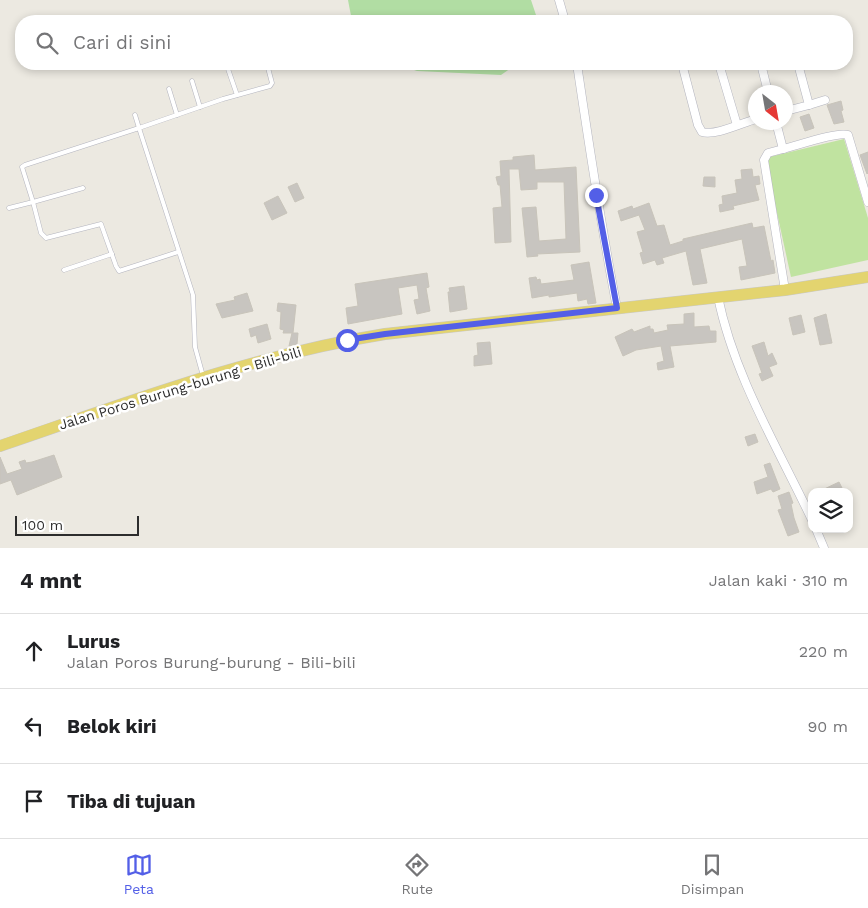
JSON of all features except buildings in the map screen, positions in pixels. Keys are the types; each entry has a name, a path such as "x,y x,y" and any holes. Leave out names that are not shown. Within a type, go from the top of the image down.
{"main road":[{"name":"Jalan Poros Burung-burung - Bili-bili","path":"0,446 204,378 308,348 358,338 785,290 868,277"}],"street":[{"path":"559,0 563,15"},
{"path":"578,70 590,139 596,195 617,308"},
{"path":"684,70 698,125 702,132 707,134 748,122"},
{"path":"721,70 737,125"},
{"path":"762,70 766,85"},
{"path":"800,70 809,105"},
{"path":"793,109 825,100"},
{"path":"778,130 783,148"},
{"path":"785,290 764,160 768,153 846,134 850,137 868,202"},
{"path":"718,297 721,314 751,394 808,512"},
{"path":"818,533 824,548"}],"lane":[{"path":"229,70 237,95"},
{"path":"178,252 122,271 117,269 101,224 46,238 41,232 22,167 25,164 177,114 271,86 269,70"},
{"path":"192,81 200,107"},
{"path":"169,89 177,114"},
{"path":"135,115 193,295 195,347 204,378"},
{"path":"9,208 82,188"},
{"path":"64,270 112,254"}],"green space":[{"path":"348,0 531,0 536,15 351,15"},
{"path":"414,70 508,70 501,75"},
{"path":"844,139 868,218 868,260 791,277 765,158"}],"route":[{"path":"347,340 617,308 596,195"}]}
